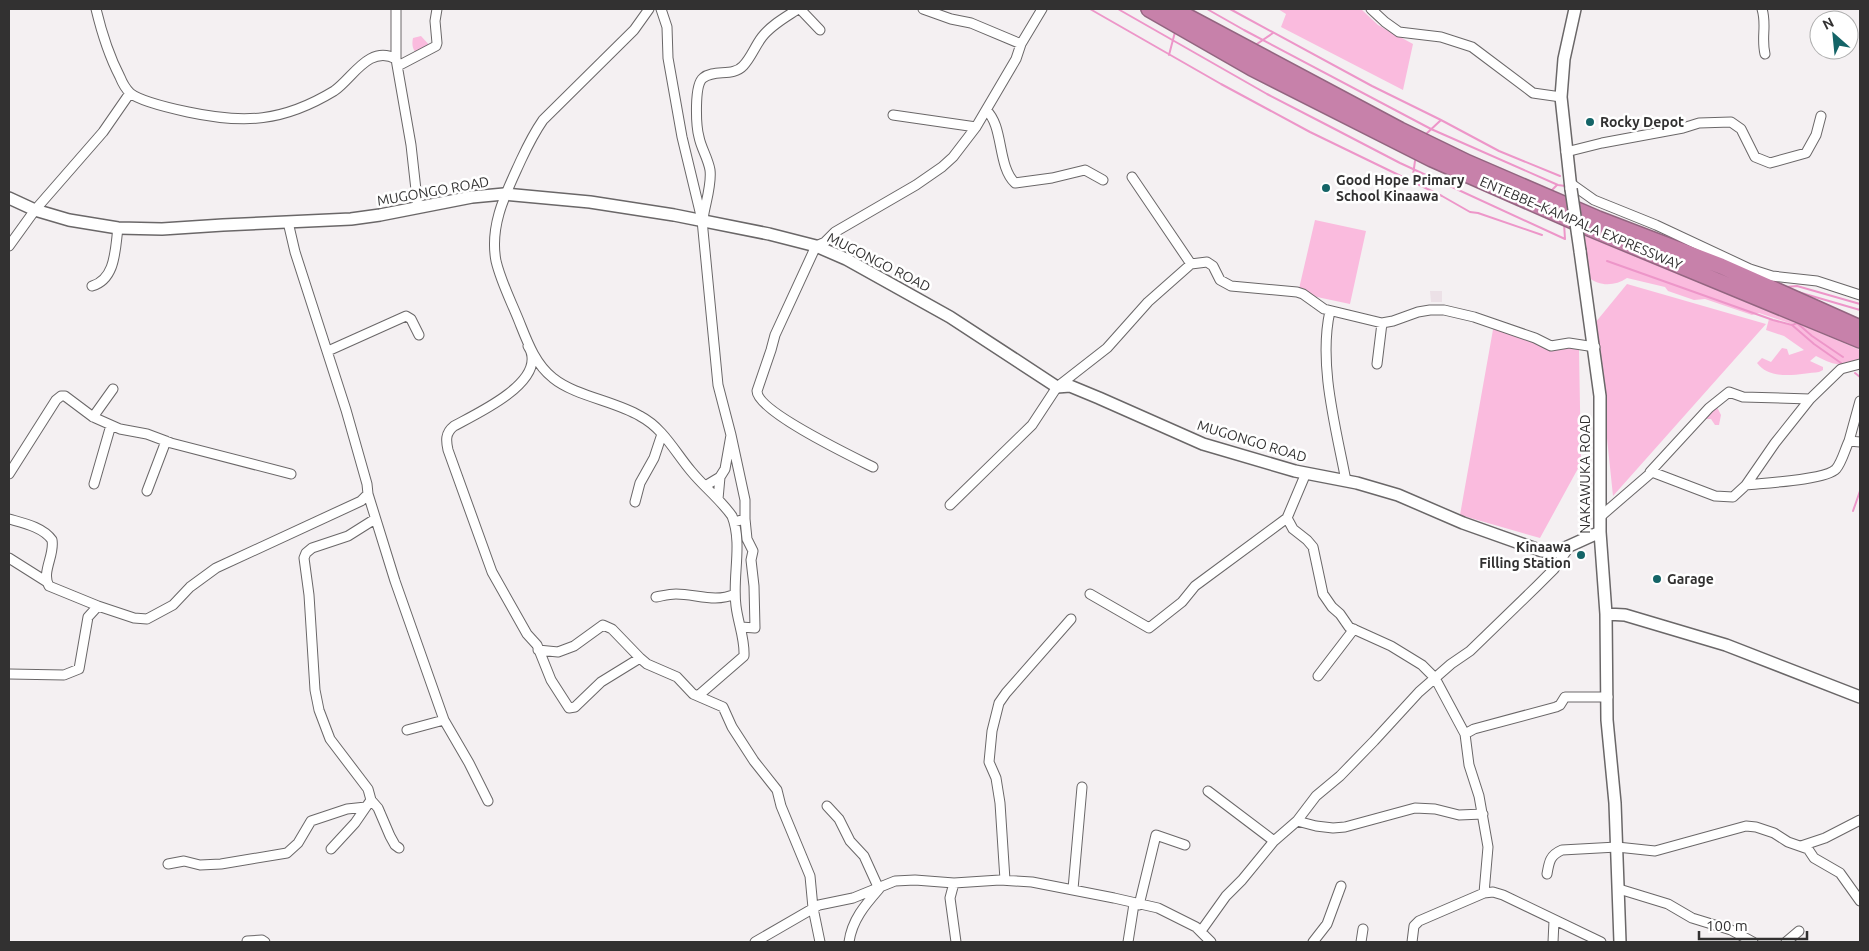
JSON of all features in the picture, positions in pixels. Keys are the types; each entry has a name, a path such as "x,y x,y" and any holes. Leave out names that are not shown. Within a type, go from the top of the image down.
{"highway":[{"name":"ENTEBBE–KAMPALA EXPRESSWAY","path":"1149,9 1252,68 1432,159 1589,228 1860,340"},
{"name":"ENTEBBE–KAMPALA EXPRESSWAY","path":"1174,9 1383,121 1468,163 1598,219 1721,266 1860,328"}],"street":[{"path":"96,9 109,56 130,93 178,110 220,118 254,120 284,113 324,96 348,80 368,60 387,56 397,62 415,58 436,46 435,21 437,9"},
{"path":"396,9 397,62 411,145 418,208"},
{"path":"640,658 601,682 571,709 563,700 551,680 534,640 527,634 488,562 448,450 446,438 450,429 454,426 502,399 518,386 530,368 532,358 502,280 496,259 495,240 497,221 504,194 531,136 543,120 634,30 649,9"},
{"path":"661,9 667,27 668,58 682,138 702,220 718,385 745,500 747,538 753,551 751,560 755,593 755,628 741,627"},
{"path":"702,220 710,175 710,169 698,135 696,120 698,86 702,78 742,68 770,28 799,9 820,30"},
{"path":"923,9 971,24 1021,44"},
{"path":"873,467 816,438 778,414 758,398 756,394 775,335 816,246 825,242 835,232 894,199 942,167 953,157 986,110 1016,59 1021,44 1041,9"},
{"path":"1371,9 1399,32 1441,37 1466,44 1533,92 1561,97"},
{"name":"NAKAWUKA ROAD","path":"1575,9 1564,59 1561,97 1570,186 1585,294 1595,347 1600,396 1600,532 1606,614 1607,720 1617,847 1620,942"},
{"path":"1762,9 1766,22 1762,42 1765,54"},
{"path":"9,246 35,210 82,158 130,93"},
{"path":"986,110 991,116 1005,163 1015,183 1052,178 1085,170 1103,180"},
{"path":"893,115 976,126"},
{"path":"1566,152 1699,123 1731,122 1741,129 1755,157 1770,163 1806,153 1816,135 1820,116"},
{"path":"1132,177 1191,264"},
{"path":"1570,186 1594,200 1656,225 1750,269 1772,276 1817,281 1860,295"},
{"name":"MUGONGO ROAD","path":"9,198 35,210 69,220 118,228 162,229 351,219 472,197 504,194 590,202 702,220 769,234 816,246 846,259 950,317 1057,387 1070,386 1203,444 1306,473 1346,480 1398,495 1463,523 1542,551 1556,552 1600,532"},
{"path":"288,222 295,252 328,351 394,580 444,720 470,762 488,801"},
{"path":"92,286 102,284 109,275 118,228"},
{"path":"950,505 1032,425 1057,387 1107,348 1148,302 1191,264 1207,262 1213,266 1220,280 1231,286 1297,292 1303,294 1320,308 1382,323 1418,312 1444,310 1474,317 1535,338 1551,346 1569,343 1595,347"},
{"path":"1330,311 1327,324 1327,362 1333,411 1346,480"},
{"path":"328,351 406,316 411,319 419,335"},
{"path":"1377,364 1382,323"},
{"path":"528,346 541,366 554,379 569,387 638,414 650,422 662,434 691,471 726,508 734,522 737,544 736,608 741,627 744,656 699,695"},
{"path":"1650,472 1655,472 1715,496 1733,497 1746,485 1810,399 1841,369 1860,364"},
{"path":"93,416 113,389"},
{"path":"1601,516 1650,472 1710,408 1729,392 1743,397 1810,399"},
{"path":"9,474 61,396 69,397 93,416 111,425 291,474"},
{"path":"1746,485 1798,480 1830,474 1838,467 1849,441 1860,401"},
{"path":"94,484 111,425"},
{"path":"635,502 640,484 654,458 662,434"},
{"path":"718,499 731,435"},
{"path":"146,491 166,441"},
{"path":"1849,441 1860,442"},
{"path":"705,486 722,473 738,470"},
{"path":"1090,594 1150,628 1182,602 1195,586 1287,518 1306,473"},
{"path":"9,558 47,582 52,588 134,618 147,619 173,605 190,588 216,568 361,501 368,494"},
{"path":"9,518 46,533 52,540 53,550 47,582"},
{"path":"1287,518 1292,529 1313,547 1323,594 1332,607 1340,614 1348,626 1408,656 1435,678 1465,734 1469,765 1480,796 1488,847 1484,893"},
{"path":"331,848 355,823 368,803 368,789 330,739 319,710 304,558 306,552 312,548 348,536 375,519"},
{"path":"734,522 746,519"},
{"path":"1202,931 1226,896 1242,880 1274,841 1297,821 1316,796 1340,776 1374,742 1419,692 1450,664 1470,651 1554,569 1570,546"},
{"path":"656,597 674,594 715,598 728,597 735,594"},
{"path":"9,674 64,675 79,669 88,617 98,606"},
{"path":"1606,614 1625,615 1726,646 1860,697"},
{"path":"1005,880 1000,803 996,778 989,762 992,731 999,703 1071,619"},
{"path":"538,650 558,652 574,646 603,625 612,629 640,658 657,669 674,675 693,694 723,707 732,727 754,761 777,790 780,806 810,876 813,908 820,942"},
{"path":"1318,676 1354,629"},
{"path":"1465,734 1474,729 1556,707 1566,697 1608,697"},
{"path":"407,730 444,720"},
{"path":"1073,889 1082,787"},
{"path":"1208,791 1274,841"},
{"path":"168,864 184,860 200,865 221,864 287,853 298,843 311,821 368,803 378,808 395,845 399,848"},
{"path":"827,806 839,820 850,841 864,856 879,889"},
{"path":"1297,821 1316,826 1345,827 1415,808 1435,809 1460,815 1483,814"},
{"path":"1800,846 1825,838 1860,820"},
{"path":"1547,874 1549,861 1559,851 1590,847 1660,850 1746,826 1774,833 1788,842 1808,849 1814,858 1840,873 1860,901"},
{"path":"1128,942 1136,904 1156,835 1185,845"},
{"path":"755,942 813,908 853,898 879,889 894,881 915,880 954,883 1005,880 1032,882 1073,889 1158,908 1202,931 1211,942"},
{"path":"954,883 954,914 958,942"},
{"path":"1313,942 1327,924 1341,886"},
{"path":"849,942 860,910 879,889"},
{"path":"1619,889 1668,904 1692,918 1730,930 1753,942"},
{"path":"1412,942 1414,926 1419,921 1484,893 1493,892 1503,895 1600,942"},
{"path":"853,898 860,910"},
{"path":"1554,921 1554,942"},
{"path":"1360,942 1363,929"},
{"path":"1786,942 1799,931"},
{"path":"247,941 262,940 265,942"}],"shaded area":[{"path":"1278,9 1361,9 1378,25 1413,44 1403,90 1281,27 1286,14"},
{"path":"421,36 432,48 422,59 415,52 412,45 413,38"},
{"path":"1315,220 1366,231 1350,304 1298,293"},
{"path":"1584,234 1795,322 1792,324 1759,313 1752,315 1705,299 1694,300 1668,291 1665,287 1627,278 1613,284 1597,282 1588,277"},
{"path":"1627,284 1766,324 1613,496 1595,323"},
{"path":"1430,291 1442,291 1442,302 1431,302"},
{"path":"1769,319 1792,325 1797,323 1860,350 1860,361 1837,364 1816,356 1810,361 1823,367 1823,370 1819,372 1786,375 1763,369 1757,363 1762,358 1771,362 1782,348 1787,349 1789,355 1804,350 1784,336 1766,330"},
{"path":"1494,324 1579,350 1581,463 1540,538 1460,515"},
{"path":"1716,405 1721,415 1719,425 1715,425 1711,419 1702,419"}],"waterway":[{"path":"1090,9 1221,84 1310,132 1442,196 1470,212 1542,235"},
{"path":"1118,9 1267,94 1400,163 1565,239 1564,223"},
{"path":"1207,9 1431,129 1558,185 1565,186"},
{"path":"1230,9 1372,86 1441,120 1425,135"},
{"path":"1169,55 1175,32"},
{"path":"1254,46 1273,33"},
{"path":"1441,120 1499,151 1560,176"},
{"path":"1412,182 1415,161"},
{"path":"1552,190 1557,185"},
{"path":"1586,251 1587,258"},
{"path":"1607,261 1773,320 1792,325 1797,323 1812,336 1843,357"},
{"path":"1786,287 1797,286 1860,304"},
{"path":"1798,292 1860,310"},
{"path":"1792,325 1814,344 1841,363"},
{"path":"1855,373 1860,377"},
{"path":"1853,511 1860,491"}],"place":[{"name":"Rocky Depot","path":"1590,122"},
{"name":"Good Hope Primary School Kinaawa","path":"1326,188"},
{"name":"Kinaawa Filling Station","path":"1581,555"},
{"name":"Garage","path":"1657,579"}]}
